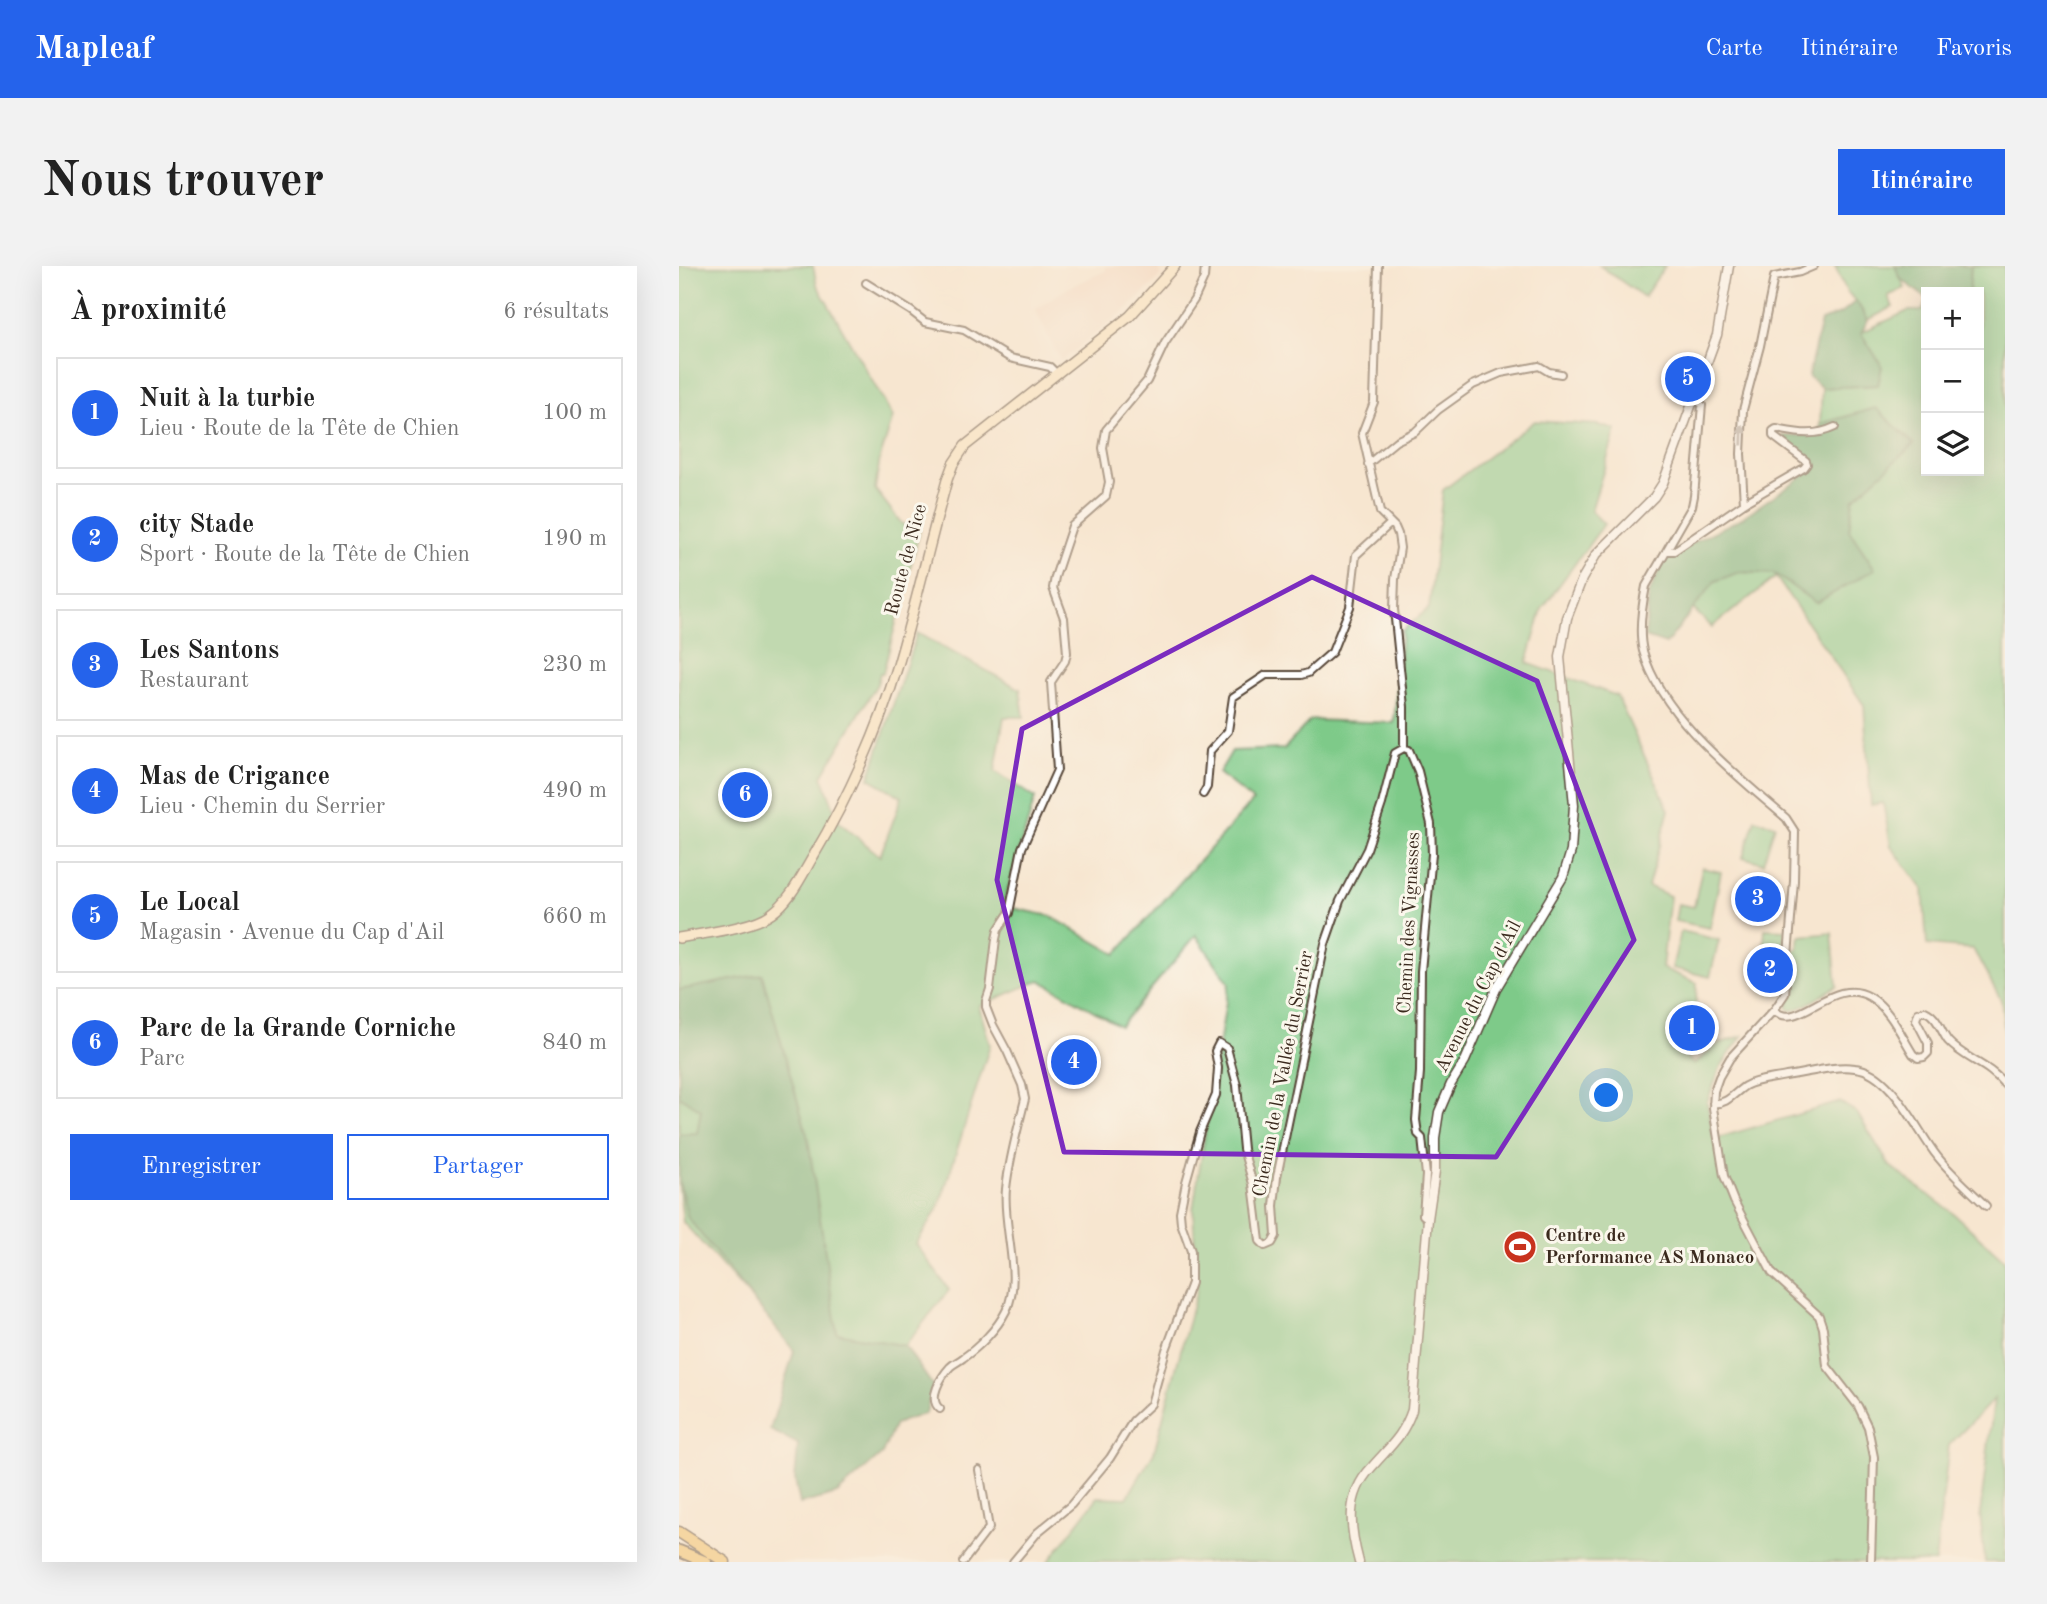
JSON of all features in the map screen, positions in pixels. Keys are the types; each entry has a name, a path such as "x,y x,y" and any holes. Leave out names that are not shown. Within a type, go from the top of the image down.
{"highway":[{"path":"683,1557 706,1562"}],"main road":[{"name":"Route de Nice","path":"679,938 755,923 772,914 785,902 828,832 857,768 897,666 953,464 973,439 1130,316 1175,266"},
{"path":"679,1532 725,1562"}],"street":[{"path":"940,1409 935,1406 934,1397 942,1377 996,1327 1012,1300 1013,1268 1007,1233 1006,1187 1025,1099 1022,1085 992,1023 986,1000 998,930 1009,913 1022,848 1057,770 1051,682 1065,661 1067,653 1064,618 1053,588 1055,577 1072,526 1106,496 1109,482 1103,448 1107,430 1147,381 1165,343 1194,300 1204,278 1205,266"},
{"name":"Chemin des Vignasses","path":"1378,266 1374,402 1362,433 1380,512 1398,534 1400,548 1394,609 1404,707 1405,748 1409,750 1418,771 1431,824 1421,971 1420,1072 1416,1120 1418,1134 1422,1139 1426,1175 1423,1215 1428,1219"},
{"name":"Avenue du Cap d'Ail","path":"1359,1562 1352,1535 1351,1517 1358,1485 1401,1436 1412,1410 1439,1112 1476,1037 1497,986 1563,877 1571,851 1574,805 1560,657 1572,602 1595,555 1659,491 1717,335 1729,266"},
{"path":"1744,503 1741,454 1743,410 1774,277 1814,266"},
{"path":"866,283 925,322 964,330 1010,358 1050,367 1056,373"},
{"path":"1368,464 1396,441 1415,432 1438,410 1473,385 1501,373 1539,366 1549,372 1561,374"},
{"path":"1695,398 1702,405 1692,506 1646,586 1642,645 1650,670 1669,702 1702,744 1786,818 1795,832 1785,994 1730,1058 1719,1077 1713,1103 1724,1175 1734,1201 1772,1273 1819,1316 1827,1366 1859,1406 1868,1427 1874,1457 1871,1562"},
{"path":"1666,551 1674,551 1807,464 1777,440 1773,431 1776,429 1806,434 1835,427"},
{"path":"1203,794 1207,787 1210,751 1228,731 1235,695 1266,675 1301,675 1327,659 1350,607 1356,555 1391,523"},
{"name":"Chemin de la Vallée du Serrier","path":"1013,1562 1038,1532 1070,1505 1109,1458 1133,1421 1151,1404 1156,1393 1165,1350 1191,1283 1191,1251 1180,1212 1200,1132 1216,1095 1218,1068 1215,1051 1219,1043 1227,1048 1237,1085 1243,1149 1253,1184 1260,1241 1265,1246 1272,1243 1276,1236 1277,1177 1325,944 1340,901 1367,849 1395,753 1405,748"},
{"path":"1774,1010 1779,1015 1790,1017 1834,994 1860,993 1871,997 1885,1010 1913,1055 1918,1058 1928,1053 1928,1043 1916,1020 1918,1013 1925,1011 1933,1014 1949,1041 1964,1054 1987,1067 2005,1085"},
{"path":"1713,1103 1727,1101 1742,1088 1757,1082 1835,1069 1856,1068 1870,1072 1902,1104 1939,1159 1986,1206"},
{"path":"1422,1139 1435,1138"},
{"path":"963,1562 989,1528 979,1470"}],"highlighted area":[{"path":"1312,577 1537,681 1634,940 1496,1157 1064,1152 997,880 1022,729"}],"shaded area":[{"path":"1105,266 1157,266 1161,276 1128,308 1061,361 1035,309 1071,286 1106,271"}],"green space":[{"path":"679,266 813,266 817,285 893,417 880,458 875,489 902,524 920,530 883,673 880,673 877,684 822,776 839,822 880,856 902,797 869,778 917,633 1020,689 1024,717 1004,717 995,771 1035,798 1003,906 1050,916 1116,954 1253,801 1219,773 1232,751 1284,749 1310,720 1394,723 1402,631 1429,608 1443,490 1535,421 1599,425 1616,430 1591,511 1604,524 1542,609 1527,663 1617,696 1669,810 1648,886 1670,896 1662,968 1697,983 1695,1016 1684,1055 1694,1064 1718,1044 1742,1036 1720,1068 1707,1102 1714,1139 1840,1102 1857,1113 1890,1166 1954,1214 2005,1261 2005,1562 1985,1562 1980,1514 1994,1399 1949,1445 1935,1562 1048,1562 1098,1497 1127,1498 1154,1452 1197,1289 1193,1209 1229,983 1196,935 1120,1026 1040,980 979,1006 990,1045 939,1207 916,1244 949,1290 905,1346 837,1333 834,1316 783,1334 683,1222 679,1186"},
{"path":"1600,266 1665,266 1644,297"},
{"path":"1835,266 1895,266 1905,288 1888,296 1893,307 1868,320 1847,292"},
{"path":"1895,266 1971,266 1969,287 1921,287 1921,294 1901,279"},
{"path":"1971,266 2005,266 2005,1037 2001,1000 1973,949 1927,945 1923,889 1891,846 1883,803 1871,805 1864,705 1776,577 1712,627 1692,608 1715,581 1740,572 1775,574 1816,603 1874,569 1849,530 1853,498 1876,408 1820,424 1822,388 1878,385 1882,366 1860,333 1908,311 1921,311 1921,476 1984,476 1984,287 1969,287"},
{"path":"1856,301 1868,320 1861,333 1882,366 1878,385 1822,388 1808,376 1821,321 1840,314"},
{"path":"1876,408 1914,444 1853,499 1849,530 1875,569 1816,603 1775,574 1740,572 1715,581 1666,644 1645,637 1649,594 1665,556 1740,519 1816,467 1782,436 1819,435 1820,424"},
{"path":"1755,819 1775,825 1763,863 1743,857"},
{"path":"1702,868 1721,872 1710,928 1675,921 1678,904 1694,907"},
{"path":"1765,929 1785,930 1783,956 1763,954"},
{"path":"1681,931 1719,940 1710,977 1672,968"},
{"path":"1832,933 1837,986 1791,1011 1787,1007 1790,999 1793,951 1798,949 1800,936"},
{"path":"1764,957 1778,958 1776,983 1762,982"},
{"path":"762,974 808,1138 837,1333 905,1346 933,1386 926,1413 895,1424 882,1454 837,1494 800,1504 795,1480 798,1444 770,1430 794,1351 688,1218 679,1182 679,1134 697,1133 701,1110 679,1096 679,990"}],"place":[{"name":"Le Local","path":"1688,379"},
{"name":"Parc de la Grande Corniche","path":"745,795"},
{"name":"Les Santons","path":"1758,899"},
{"name":"city Stade","path":"1770,970"},
{"name":"Nuit à la turbie","path":"1692,1028"},
{"name":"Mas de Crigance","path":"1074,1062"},
{"name":"Centre de Performance AS Monaco","path":"1520,1247"}]}
